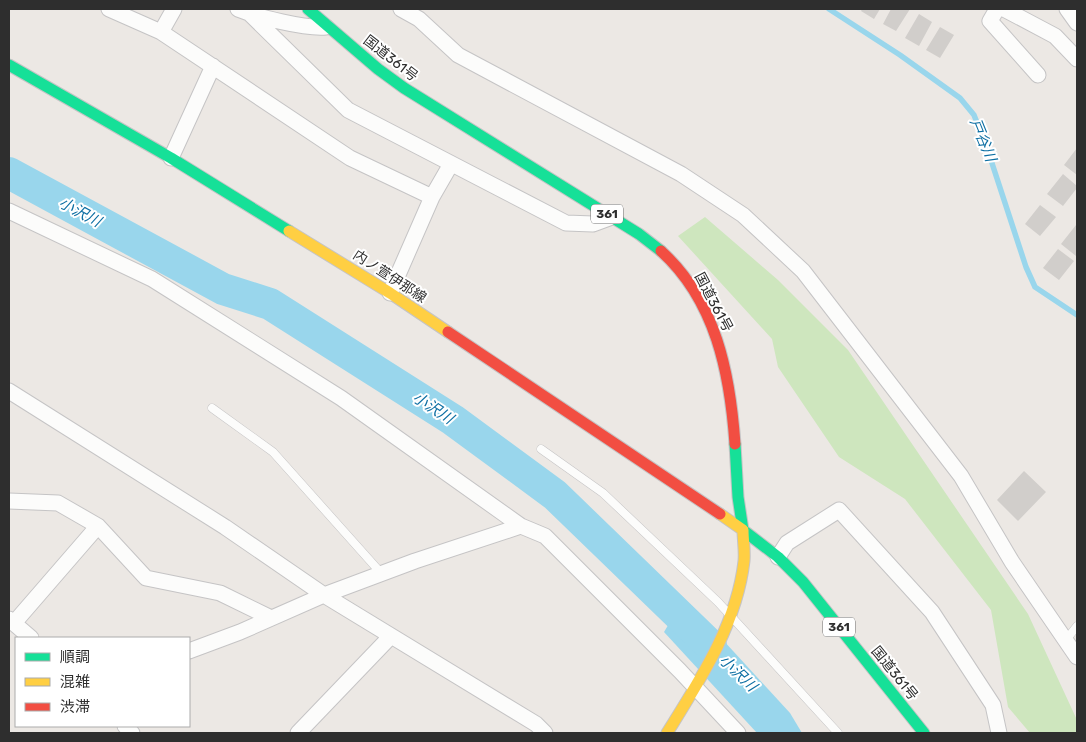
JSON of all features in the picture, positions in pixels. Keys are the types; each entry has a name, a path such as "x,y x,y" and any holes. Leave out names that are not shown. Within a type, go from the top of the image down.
{"main road":[{"name":"国道361号","path":"308,9 378,69 404,88 639,234 666,256 689,282 716,333 725,359 731,398 738,504 743,530 778,557 803,582 924,733"},
{"name":"内ノ萱伊那線","path":"9,65 172,158 390,293 743,530"},
{"path":"668,733 699,682 727,627 744,564 743,530"}],"street":[{"path":"109,9 161,32 350,158 432,197"},
{"path":"161,32 174,9"},
{"path":"401,9 417,14 458,55 681,174 743,215 803,271 961,476 1012,562 1077,657"},
{"path":"997,9 990,21 1038,75"},
{"path":"1004,9 1055,36 1077,59"},
{"path":"1067,9 1077,23"},
{"path":"243,11 314,28 328,26"},
{"path":"243,11 348,110 566,223 593,224 612,217"},
{"path":"172,158 214,66"},
{"path":"390,293 432,197 451,164"},
{"path":"9,212 152,279 341,398 520,526 545,536 680,671 699,682 738,733"},
{"path":"9,391 225,527 324,594 536,724 545,733"},
{"path":"9,501 58,503 98,526 146,578 220,593 271,618"},
{"path":"778,557 787,543 839,510 932,612 993,705 999,733"},
{"path":"30,637 12,621 98,526"},
{"path":"190,650 240,632 324,594 520,526"},
{"path":"298,733 391,636"}],"lane":[{"path":"212,408 273,452 381,573"},
{"path":"541,449 602,494 730,614 838,733"},
{"path":"1066,640 1077,626"}],"green space":[{"path":"705,217 778,280 848,350 1028,614 1077,720 1077,733 1030,733 1008,707 991,610 905,499 839,457 778,367 772,339 678,236"}],"water":[{"path":"690,604 790,713 802,733 757,733 664,632 670,622"}],"building":[{"path":"862,9 880,9 874,19 861,11"},
{"path":"891,9 910,9 896,31 883,24"},
{"path":"919,14 932,22 919,46 905,38"},
{"path":"940,27 954,35 940,58 926,50"},
{"path":"1077,148 1077,175 1064,165"},
{"path":"1063,174 1077,188 1063,206 1047,194"},
{"path":"1040,205 1056,217 1040,236 1025,224"},
{"path":"1077,226 1076,256 1061,244"},
{"path":"1058,249 1074,261 1059,280 1043,268"},
{"path":"1024,471 1046,492 1018,521 997,500"}],"waterway":[{"name":"戸谷川","path":"829,9 900,55 960,98 974,115 988,151 1026,267 1035,287 1077,315"},
{"name":"小沢川","path":"9,173 223,289 270,304 453,420 555,495 711,646"}],"traffic: fast":[{"path":"308,9 378,69 404,88 639,234 661,251"},
{"path":"9,65 171,158 289,231"},
{"path":"735,444 738,497 743,530 778,557 803,582 924,733"}],"traffic: slow":[{"path":"289,231 390,293 448,332"},
{"path":"667,733 715,651 734,607 740,584 744,557 743,530 720,514"}],"traffic: jam":[{"path":"661,251 680,271 695,292 717,340 729,391 735,444"},
{"path":"448,332 720,514"}]}
